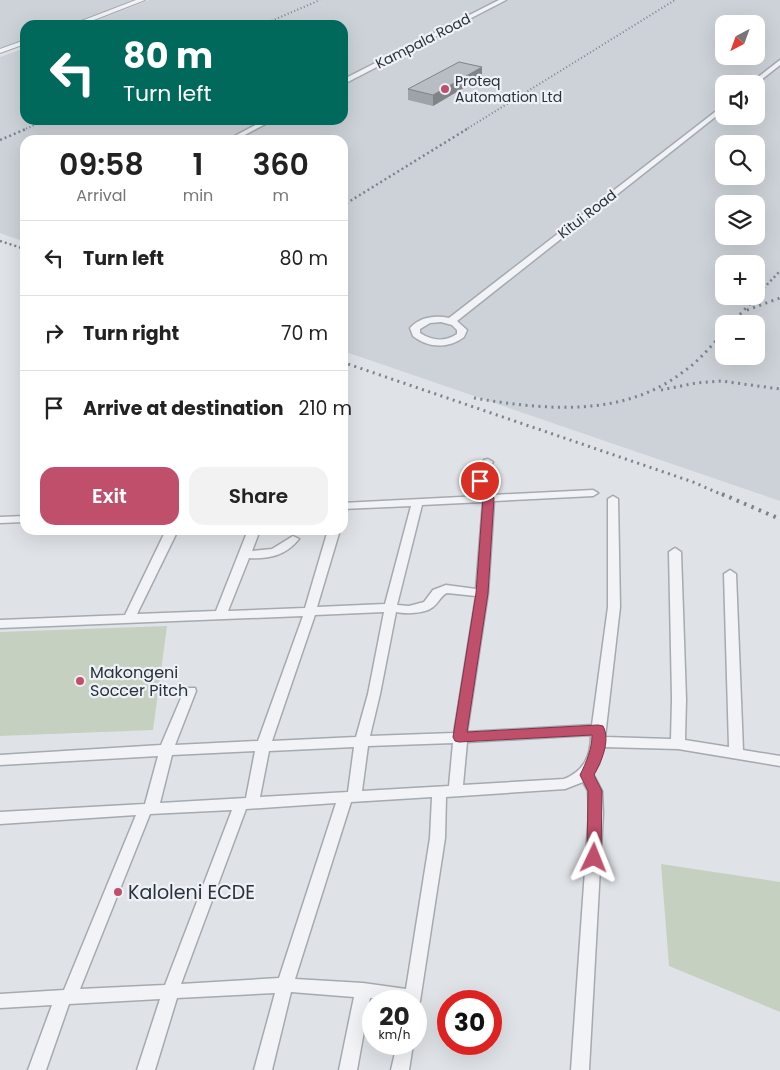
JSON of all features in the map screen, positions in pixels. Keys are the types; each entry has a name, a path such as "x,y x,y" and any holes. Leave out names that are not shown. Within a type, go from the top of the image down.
{"street":[{"path":"86,20 140,0"},
{"name":"Kampala Road","path":"348,80 503,0"},
{"path":"0,52 20,45"},
{"path":"763,75 780,62"},
{"name":"Kitui Road","path":"451,321 715,114"},
{"path":"240,135 260,125"},
{"path":"455,791 459,737 482,593 489,498 482,489 480,474 488,462"},
{"path":"348,506 417,504 593,492"},
{"path":"0,818 350,798 565,784 576,781 587,775 593,763 599,736 614,607 613,499"},
{"path":"263,1070 285,985 350,798 374,694 396,581 417,504"},
{"path":"0,520 20,519"},
{"path":"129,619 170,535"},
{"path":"220,616 252,535"},
{"path":"146,1070 171,990 247,804 263,746 303,634 332,535"},
{"path":"245,554 267,555 280,552 293,539"},
{"path":"674,552 679,699 678,744"},
{"path":"730,574 736,754"},
{"path":"0,624 392,608 409,610 423,608 428,605 437,593 446,589 482,593"},
{"path":"37,1070 66,997 148,810 166,750 190,691"},
{"path":"0,760 166,750 459,737 599,736 678,744 780,761"},
{"path":"580,1070 596,812 595,791 587,775"},
{"path":"415,990 429,906 439,830 441,806 439,792"},
{"path":"0,1001 285,985 363,990"},
{"path":"348,1070 362,995"},
{"path":"400,1070 403,1055"}],"shaded area":[{"path":"0,0 137,0 83,20 20,20 20,43 0,51"},
{"path":"149,0 780,0 780,501 348,353 348,135 20,135 20,240 0,233 0,57 20,50 20,125 348,125 348,20 98,20"}],"green space":[{"name":"Makongeni Soccer Pitch","path":"167,626 153,730 0,736 0,632"},
{"path":"661,864 780,882 780,1012 669,966"}],"building":[{"path":"459,62 482,67 433,95 408,89"}],"railway":[{"path":"274,20 320,0"},
{"path":"465,130 675,0"},
{"path":"23,130 34,125"},
{"path":"0,140 26,129"},
{"path":"348,202 467,129"},
{"path":"0,241 20,247"},
{"path":"765,287 780,271"},
{"path":"747,310 780,298"},
{"path":"739,315 749,305"},
{"path":"474,398 555,407 609,404 635,397 660,387 689,368 715,342"},
{"path":"348,364 693,482 725,496"},
{"path":"661,390 696,383 721,381 780,389"},
{"path":"722,494 780,519"}],"place":[{"name":"Proteq Automation Ltd","path":"445,89"},
{"name":"Makongeni Soccer Pitch","path":"80,681"},
{"name":"Kaloleni ECDE","path":"118,892"}],"route":[{"path":"480,481 482,489 489,498 482,593 459,737 598,730 599,742 593,763 587,775 595,791 594,858"}]}
